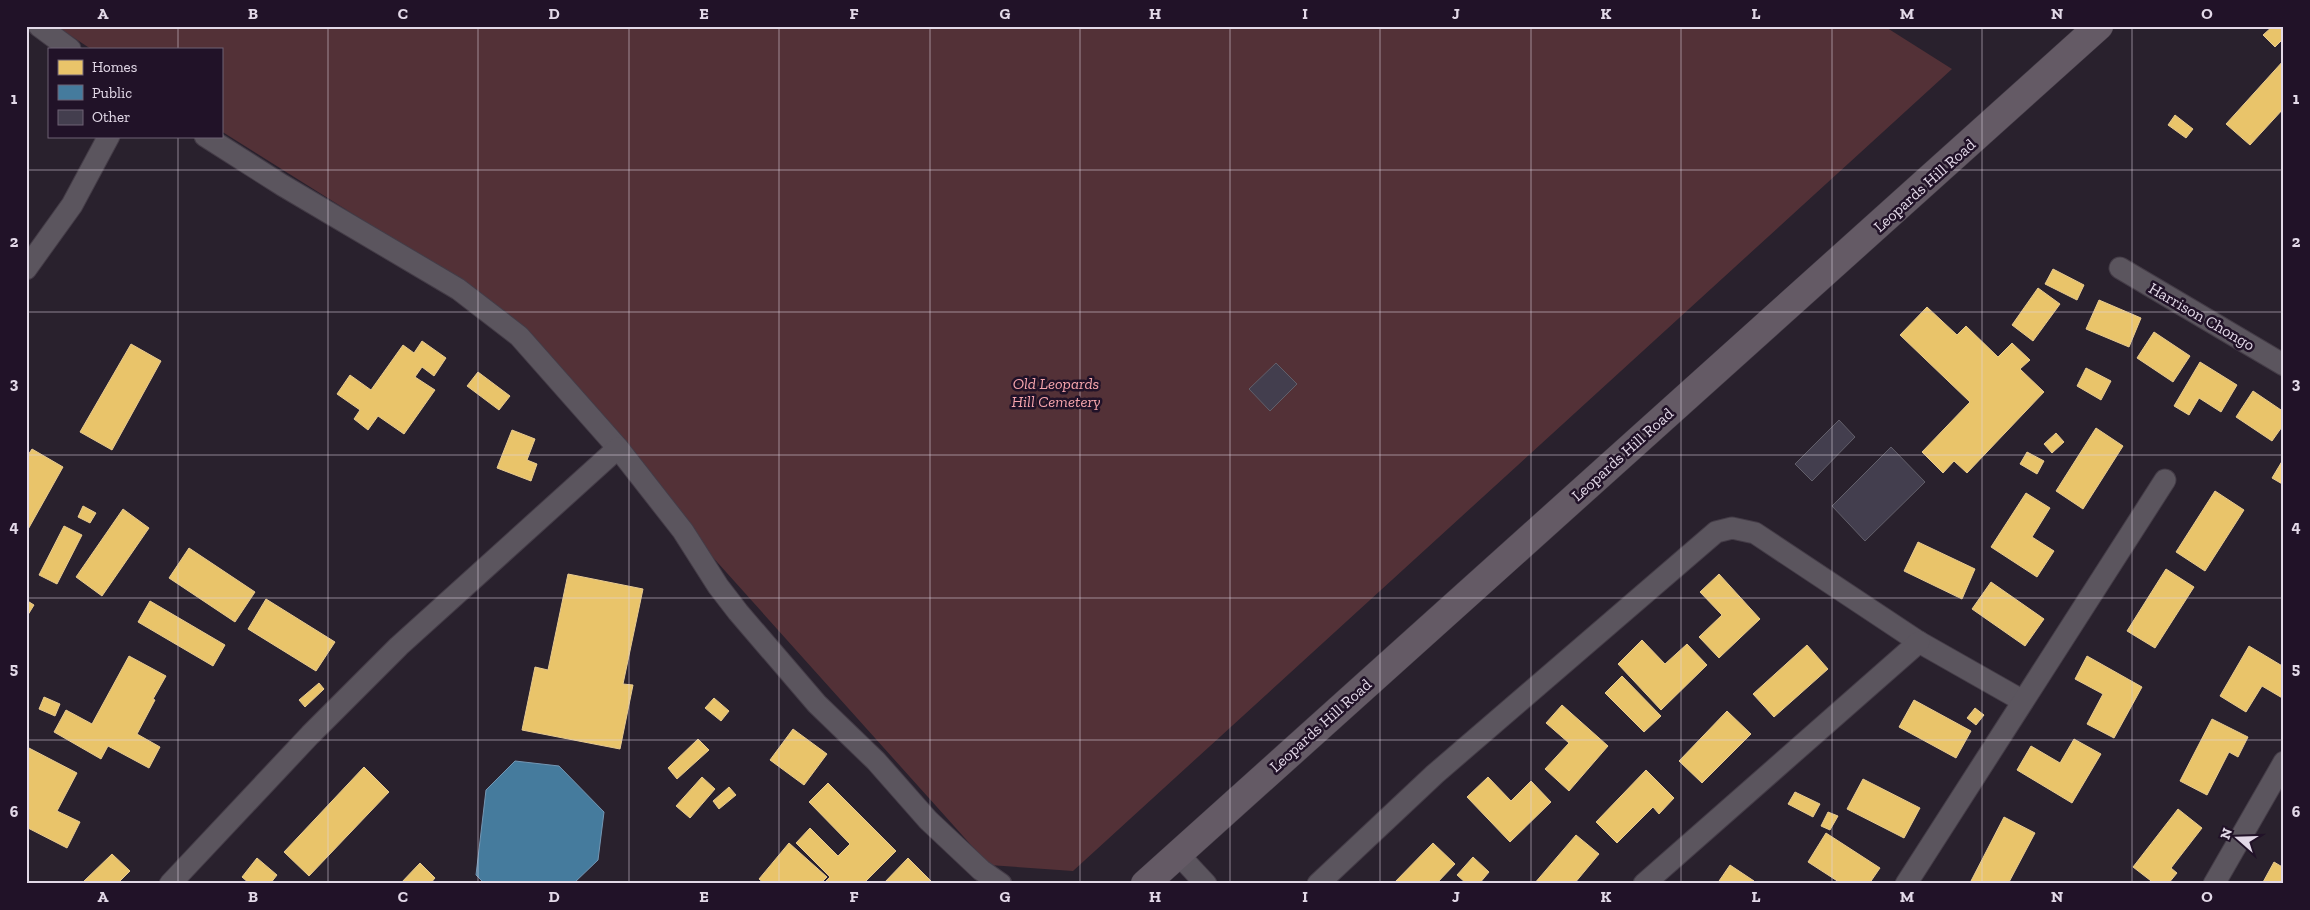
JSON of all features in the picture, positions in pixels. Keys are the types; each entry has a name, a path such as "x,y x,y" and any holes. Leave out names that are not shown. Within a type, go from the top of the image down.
{"main road":[{"name":"Leopards Hill Road","path":"1145,884 2099,26"}],"street":[{"path":"39,26 69,48"},
{"path":"26,269 72,205 109,138"},
{"path":"208,138 282,185 458,289 519,336 618,448 683,531 718,586 738,612 817,704 876,761 928,820 981,870 1001,884"},
{"name":"Harrison Chongo","path":"2120,268 2284,364"},
{"path":"170,884 310,735 399,646 618,448"},
{"path":"1906,884 2165,480"},
{"path":"1318,884 1435,774 1716,532 1732,528 1755,533 1919,642 2023,701"},
{"path":"1644,884 1919,642"},
{"path":"2214,884 2284,762"},
{"path":"1178,854 1206,884"}],"green space":[{"name":"Old Leopards Hill Cemetery","path":"56,26 1884,26 1952,69 1073,871 989,865 471,288 222,132 222,48 89,48"}],"building: Homes":[{"path":"2273,26 2284,26 2284,38 2275,47 2263,35"},
{"path":"2284,60 2284,108 2250,145 2226,124"},
{"path":"2175,115 2193,129 2186,138 2168,125"},
{"path":"2053,269 2084,285 2077,300 2045,284"},
{"path":"2038,288 2060,304 2033,341 2012,325"},
{"path":"2099,300 2141,318 2129,347 2086,329"},
{"path":"1927,307 1957,335 1966,326 1998,357 2012,343 2030,360 2020,369 2044,392 1967,473 1954,461 1943,473 1922,452 1970,402 1900,335"},
{"path":"2154,332 2190,356 2173,382 2137,358"},
{"path":"422,341 446,358 434,376 422,367 415,377 435,390 404,434 378,416 368,430 354,419 360,410 337,394 350,375 371,390 403,345 414,353"},
{"path":"131,344 161,361 112,450 80,432"},
{"path":"2200,362 2237,385 2221,412 2199,398 2189,415 2174,406"},
{"path":"2086,368 2111,381 2101,400 2077,386"},
{"path":"478,372 510,396 499,410 467,386"},
{"path":"2253,391 2284,412 2284,424 2272,441 2236,417"},
{"path":"2096,428 2123,446 2083,509 2056,491"},
{"path":"512,430 535,439 527,460 537,464 531,481 497,468"},
{"path":"2056,433 2064,442 2052,453 2044,444"},
{"path":"32,449 63,467 26,533 26,458"},
{"path":"2027,452 2044,461 2037,474 2020,464"},
{"path":"2284,458 2284,485 2272,478"},
{"path":"2215,491 2244,510 2205,571 2176,552"},
{"path":"2026,493 2050,508 2032,537 2054,551 2037,577 1991,547"},
{"path":"83,506 96,513 90,523 78,517"},
{"path":"123,509 149,528 102,596 76,577"},
{"path":"64,526 82,535 57,584 39,575"},
{"path":"1918,542 1975,569 1962,599 1904,571"},
{"path":"189,548 255,592 235,622 169,578"},
{"path":"2166,569 2194,587 2155,648 2127,631"},
{"path":"568,574 643,589 623,684 633,685 620,749 522,730 535,667 548,670"},
{"path":"1719,574 1760,619 1719,658 1699,637 1722,615 1700,592"},
{"path":"1991,582 2044,619 2025,646 1972,609"},
{"path":"266,599 335,642 316,671 248,629"},
{"path":"26,600 34,605 26,618"},
{"path":"150,601 225,645 213,666 138,622"},
{"path":"1642,640 1665,664 1687,644 1707,665 1661,710 1618,664"},
{"path":"1807,645 1828,669 1774,717 1753,694"},
{"path":"2249,646 2284,667 2284,699 2262,686 2246,712 2220,696"},
{"path":"129,656 166,676 137,734 160,747 149,768 108,746 101,759 54,732 66,710 92,724"},
{"path":"2087,656 2142,687 2114,738 2087,724 2103,694 2075,679"},
{"path":"1622,676 1661,716 1644,732 1605,693"},
{"path":"319,683 324,689 305,707 299,700"},
{"path":"44,697 60,704 55,716 39,709"},
{"path":"714,698 729,711 721,721 705,708"},
{"path":"1914,700 1971,731 1956,758 1899,727"},
{"path":"1562,705 1608,746 1569,791 1545,769 1569,743 1546,723"},
{"path":"1975,708 1984,715 1976,725 1967,718"},
{"path":"1727,711 1751,734 1702,783 1679,761"},
{"path":"2212,719 2248,737 2238,757 2229,752 2207,795 2180,781"},
{"path":"793,729 827,754 804,785 770,760"},
{"path":"698,739 709,750 677,779 668,768"},
{"path":"2074,739 2101,754 2072,803 2017,770 2031,746 2060,763"},
{"path":"27,747 77,773 57,811 80,822 67,848 26,827"},
{"path":"364,767 389,792 309,876 284,852"},
{"path":"1646,770 1674,798 1659,814 1653,807 1617,843 1596,822"},
{"path":"702,777 715,789 690,818 676,806"},
{"path":"1488,777 1511,801 1531,781 1551,802 1510,842 1467,797"},
{"path":"1863,779 1920,808 1904,838 1847,809"},
{"path":"828,783 896,851 863,884 823,884 830,877 796,843 810,828 838,856 850,844 809,802"},
{"path":"729,787 736,795 719,809 713,801"},
{"path":"1795,792 1820,804 1813,817 1788,804"},
{"path":"2178,809 2202,828 2171,868 2177,873 2168,884 2155,884 2133,867"},
{"path":"1828,812 1838,816 1830,830 1821,826"},
{"path":"2004,817 2035,833 2008,884 1976,884 1971,881"},
{"path":"1826,833 1880,868 1869,884 1842,884 1808,862"},
{"path":"1576,835 1599,854 1574,884 1534,884"},
{"path":"789,843 827,877 820,884 765,884 759,879"},
{"path":"1433,843 1455,864 1436,884 1393,884"},
{"path":"112,854 130,871 117,884 85,884 83,882"},
{"path":"1473,857 1489,872 1479,884 1467,884 1457,875"},
{"path":"257,858 277,875 270,884 250,884 242,877"},
{"path":"908,858 934,884 883,884"},
{"path":"2274,862 2284,868 2284,884 2262,884"},
{"path":"420,863 435,878 430,884 400,884"},
{"path":"1730,865 1754,881 1752,884 1717,884"}],"building: Public":[{"path":"515,761 559,766 604,812 598,860 573,884 485,884 476,875 486,790"}],"building: Other":[{"path":"1276,363 1297,384 1270,411 1249,389"},
{"path":"1839,420 1855,437 1812,481 1795,464"},
{"path":"1891,447 1925,482 1865,541 1832,506"}]}
